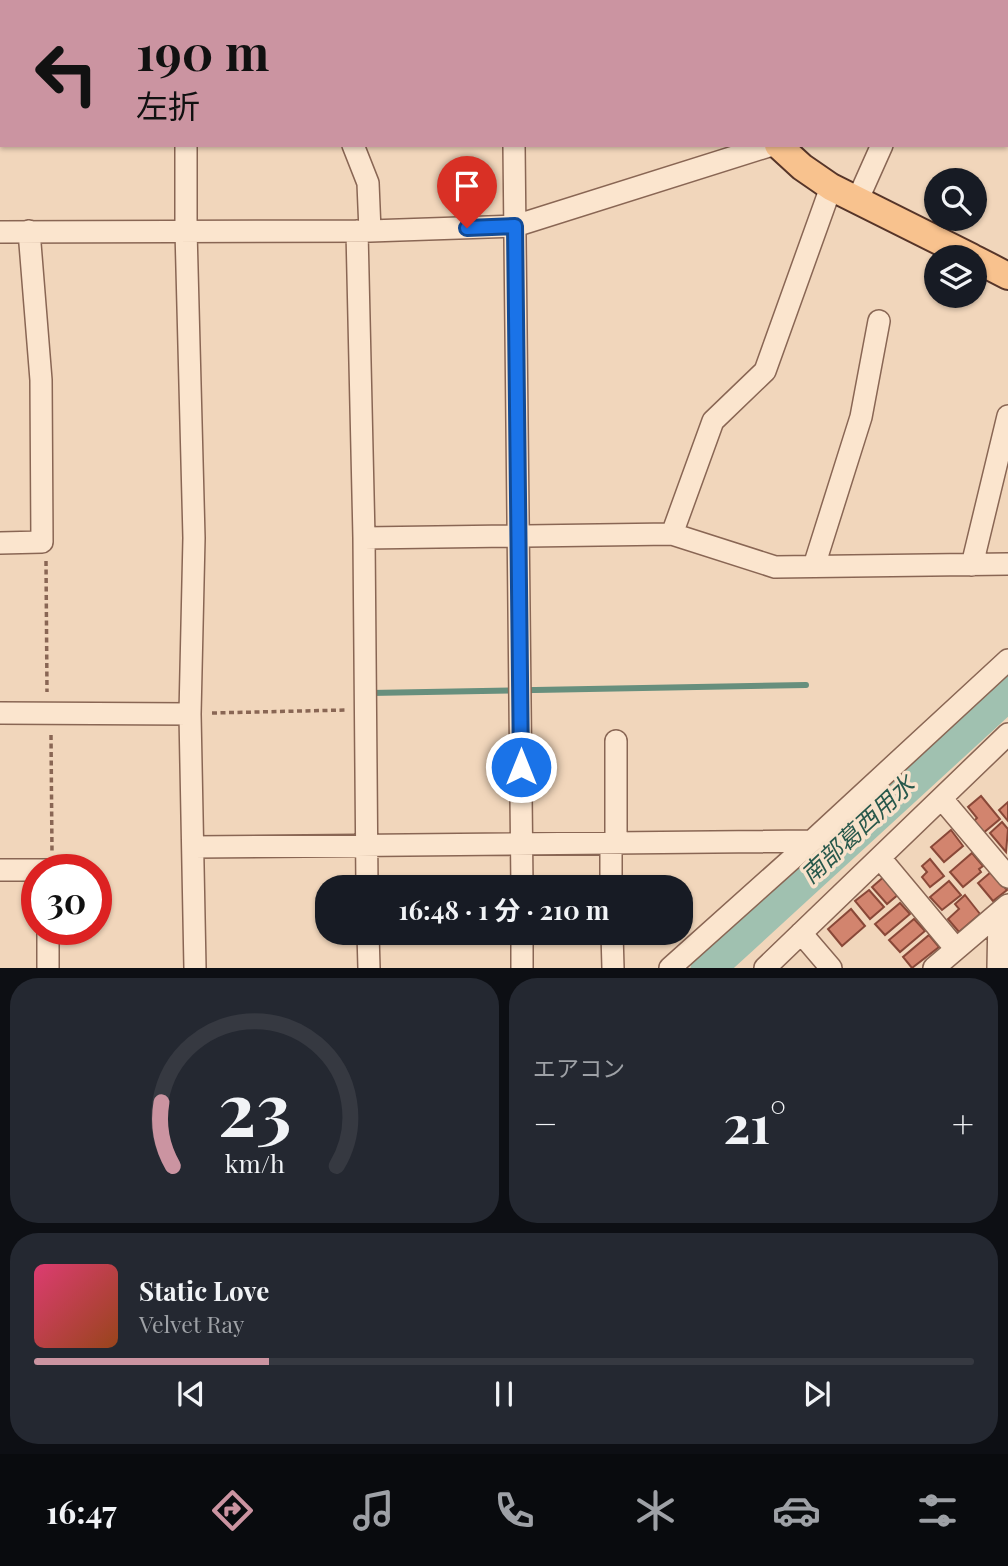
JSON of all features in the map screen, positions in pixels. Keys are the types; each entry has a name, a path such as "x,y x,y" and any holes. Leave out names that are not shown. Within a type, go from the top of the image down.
{"main road":[{"path":"780,147 802,167 831,187 947,245"},
{"path":"987,265 1008,275"}],"street":[{"path":"186,147 194,538 201,713 192,847 195,968"},
{"path":"354,147 368,183 364,231 368,875"},
{"path":"514,147 522,875"},
{"path":"0,232 186,229 364,231 515,226 766,147"},
{"path":"857,201 881,147"},
{"path":"672,534 713,421 765,371 831,187"},
{"path":"0,542 42,542 41,380 29,231"},
{"path":"814,566 861,417 879,321"},
{"path":"972,565 1008,416"},
{"path":"364,538 672,534 775,568 1008,564"},
{"path":"670,968 1008,660"},
{"path":"0,712 201,713"},
{"path":"612,875 616,741"},
{"path":"765,968 942,799 1004,747"},
{"path":"942,799 1008,877"},
{"path":"192,847 812,841"},
{"path":"880,858 956,949"},
{"path":"0,870 21,870"},
{"path":"934,968 1004,909"},
{"path":"998,968 1004,909"},
{"path":"802,933 831,968"},
{"path":"48,945 48,968"},
{"path":"368,945 369,968"},
{"path":"522,945 522,968"},
{"path":"612,945 613,968"}],"path":[{"path":"42,542 46,550 47,692"},
{"path":"201,713 366,710"},
{"path":"51,735 52,854"}],"building":[{"path":"981,796 1000,819 982,834 973,822 977,818 968,807"},
{"path":"1008,802 1008,821 999,810"},
{"path":"1002,822 1008,829 1006,852 990,833"},
{"path":"951,830 963,846 944,862 931,847"},
{"path":"972,853 983,866 979,869 981,872 963,887 950,872"},
{"path":"930,859 944,876 930,887 922,877 927,872 922,866"},
{"path":"991,872 1007,890 993,901 978,883"},
{"path":"886,875 900,893 887,904 872,887"},
{"path":"949,881 961,895 942,910 930,897"},
{"path":"869,890 884,907 870,919 855,901"},
{"path":"965,895 980,914 959,932 948,919 959,909 955,904"},
{"path":"900,903 910,914 885,935 875,924"},
{"path":"851,909 865,926 842,946 828,929"},
{"path":"914,919 925,931 900,952 889,940"},
{"path":"929,935 939,947 912,968 903,957"}],"waterway":[{"path":"370,693 806,685"},
{"name":"南部葛西用水","path":"708,968 1008,693"}],"route":[{"path":"467,228 515,226 521,767"}]}
